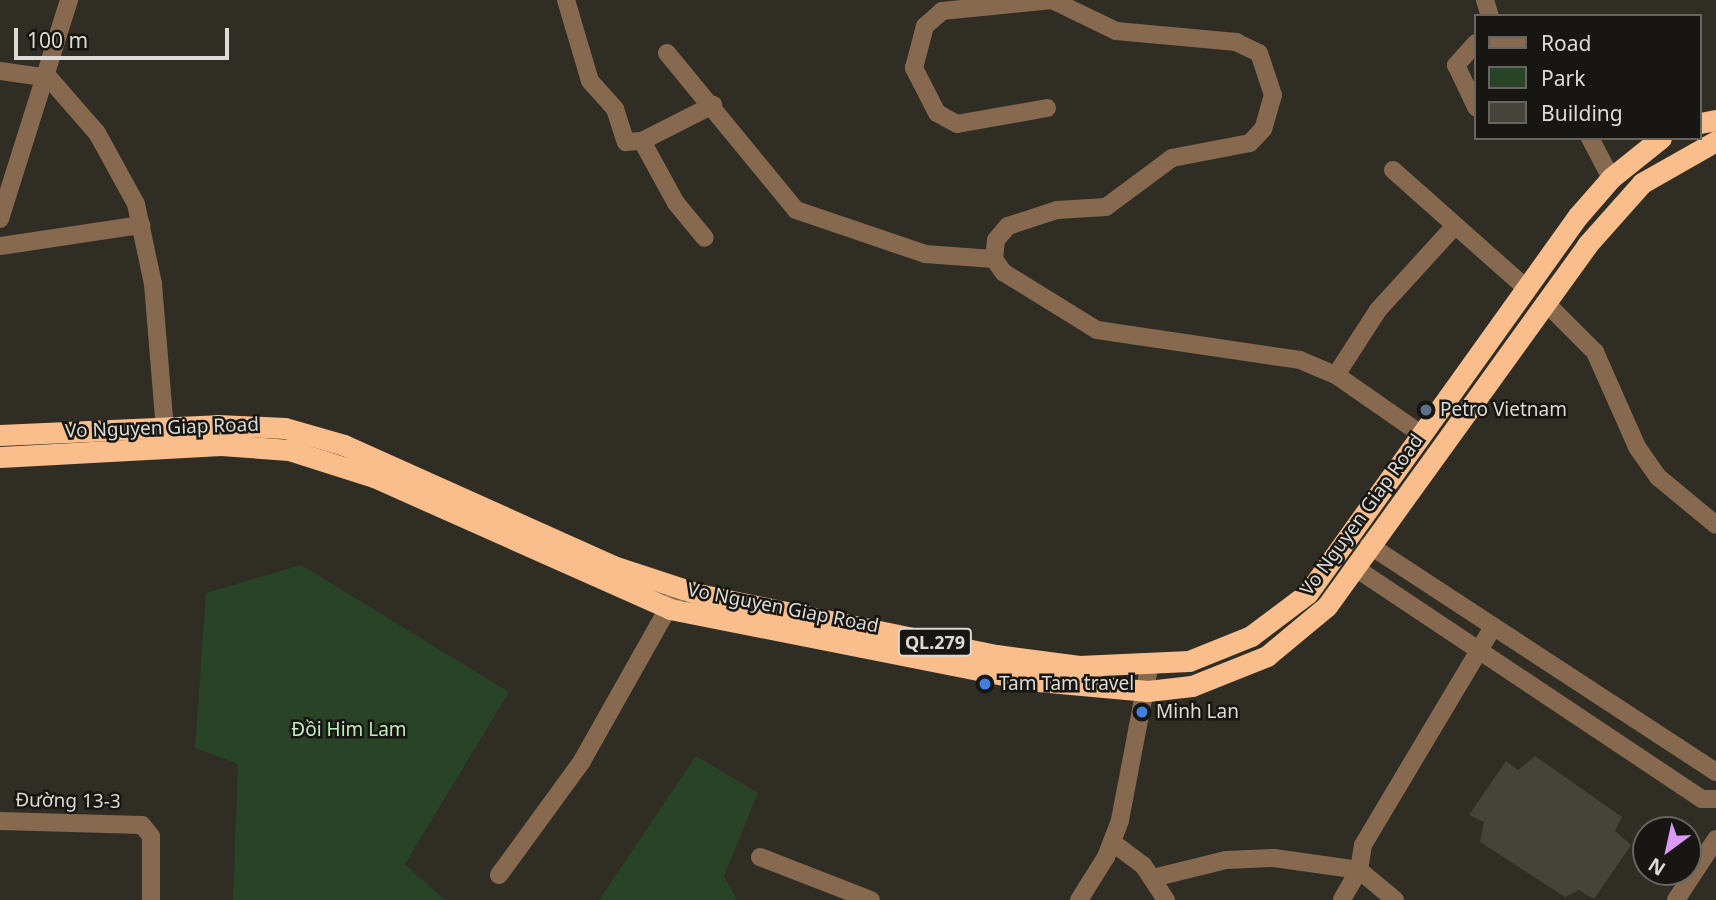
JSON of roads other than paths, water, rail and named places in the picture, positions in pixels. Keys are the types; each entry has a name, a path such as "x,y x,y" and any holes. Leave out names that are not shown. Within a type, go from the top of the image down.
{"highway":[{"name":"Vo Nguyen Giap Road","path":"0,457 265,425 324,438 679,589 996,655 1149,668 1227,648 1308,593 1418,432 1525,287 1611,178 1658,140"},
{"name":"Vo Nguyen Giap Road","path":"0,435 166,438 247,444 327,460 670,609 996,675 1148,691 1192,686 1268,656 1327,606 1545,302 1643,183 1716,141"}],"street":[{"path":"0,219 4,188 49,78 69,0"},
{"path":"566,0 590,81 615,109 626,142 642,141 713,105"},
{"path":"1047,108 957,124 937,113 915,68 925,26 942,11 1052,0 1116,31 1236,43 1259,53 1273,95 1263,129 1250,143 1172,158 1106,206 1057,210 1008,226 996,240 994,259 1003,272 1097,330 1300,360 1336,375 1418,432"},
{"path":"1474,45 1456,65 1474,103"},
{"path":"667,53 713,105 796,210 925,254 994,259"},
{"path":"0,71 49,78 111,155 141,225 166,438"},
{"path":"1591,140 1611,178"},
{"path":"642,141 676,203 705,238"},
{"path":"1393,170 1452,228 1525,287"},
{"path":"0,246 141,225"},
{"path":"1336,375 1378,310 1452,228"},
{"path":"1545,302 1595,352 1637,447 1658,477 1716,525"},
{"path":"1369,545 1716,772"},
{"path":"1354,567 1702,799 1716,799"},
{"path":"499,875 582,761 679,589"},
{"path":"1342,900 1359,870 1363,845 1493,627"},
{"path":"1079,900 1112,842 1148,691 1149,668"},
{"path":"1610,737 1627,713"},
{"name":"Đường 13-3","path":"0,821 136,823 151,836 151,900"},
{"path":"1676,900 1716,839"},
{"path":"1112,842 1153,877 1166,900"},
{"path":"760,857 871,900"},
{"path":"1153,877 1226,860 1274,858 1359,870 1395,900"}],"place":[{"name":"Petro Vietnam","path":"1426,410"},
{"name":"Tam Tam travel","path":"985,684"},
{"name":"Minh Lan","path":"1142,712"}],"park label":[{"name":"Đồi Him Lam","path":"349,730"}]}
